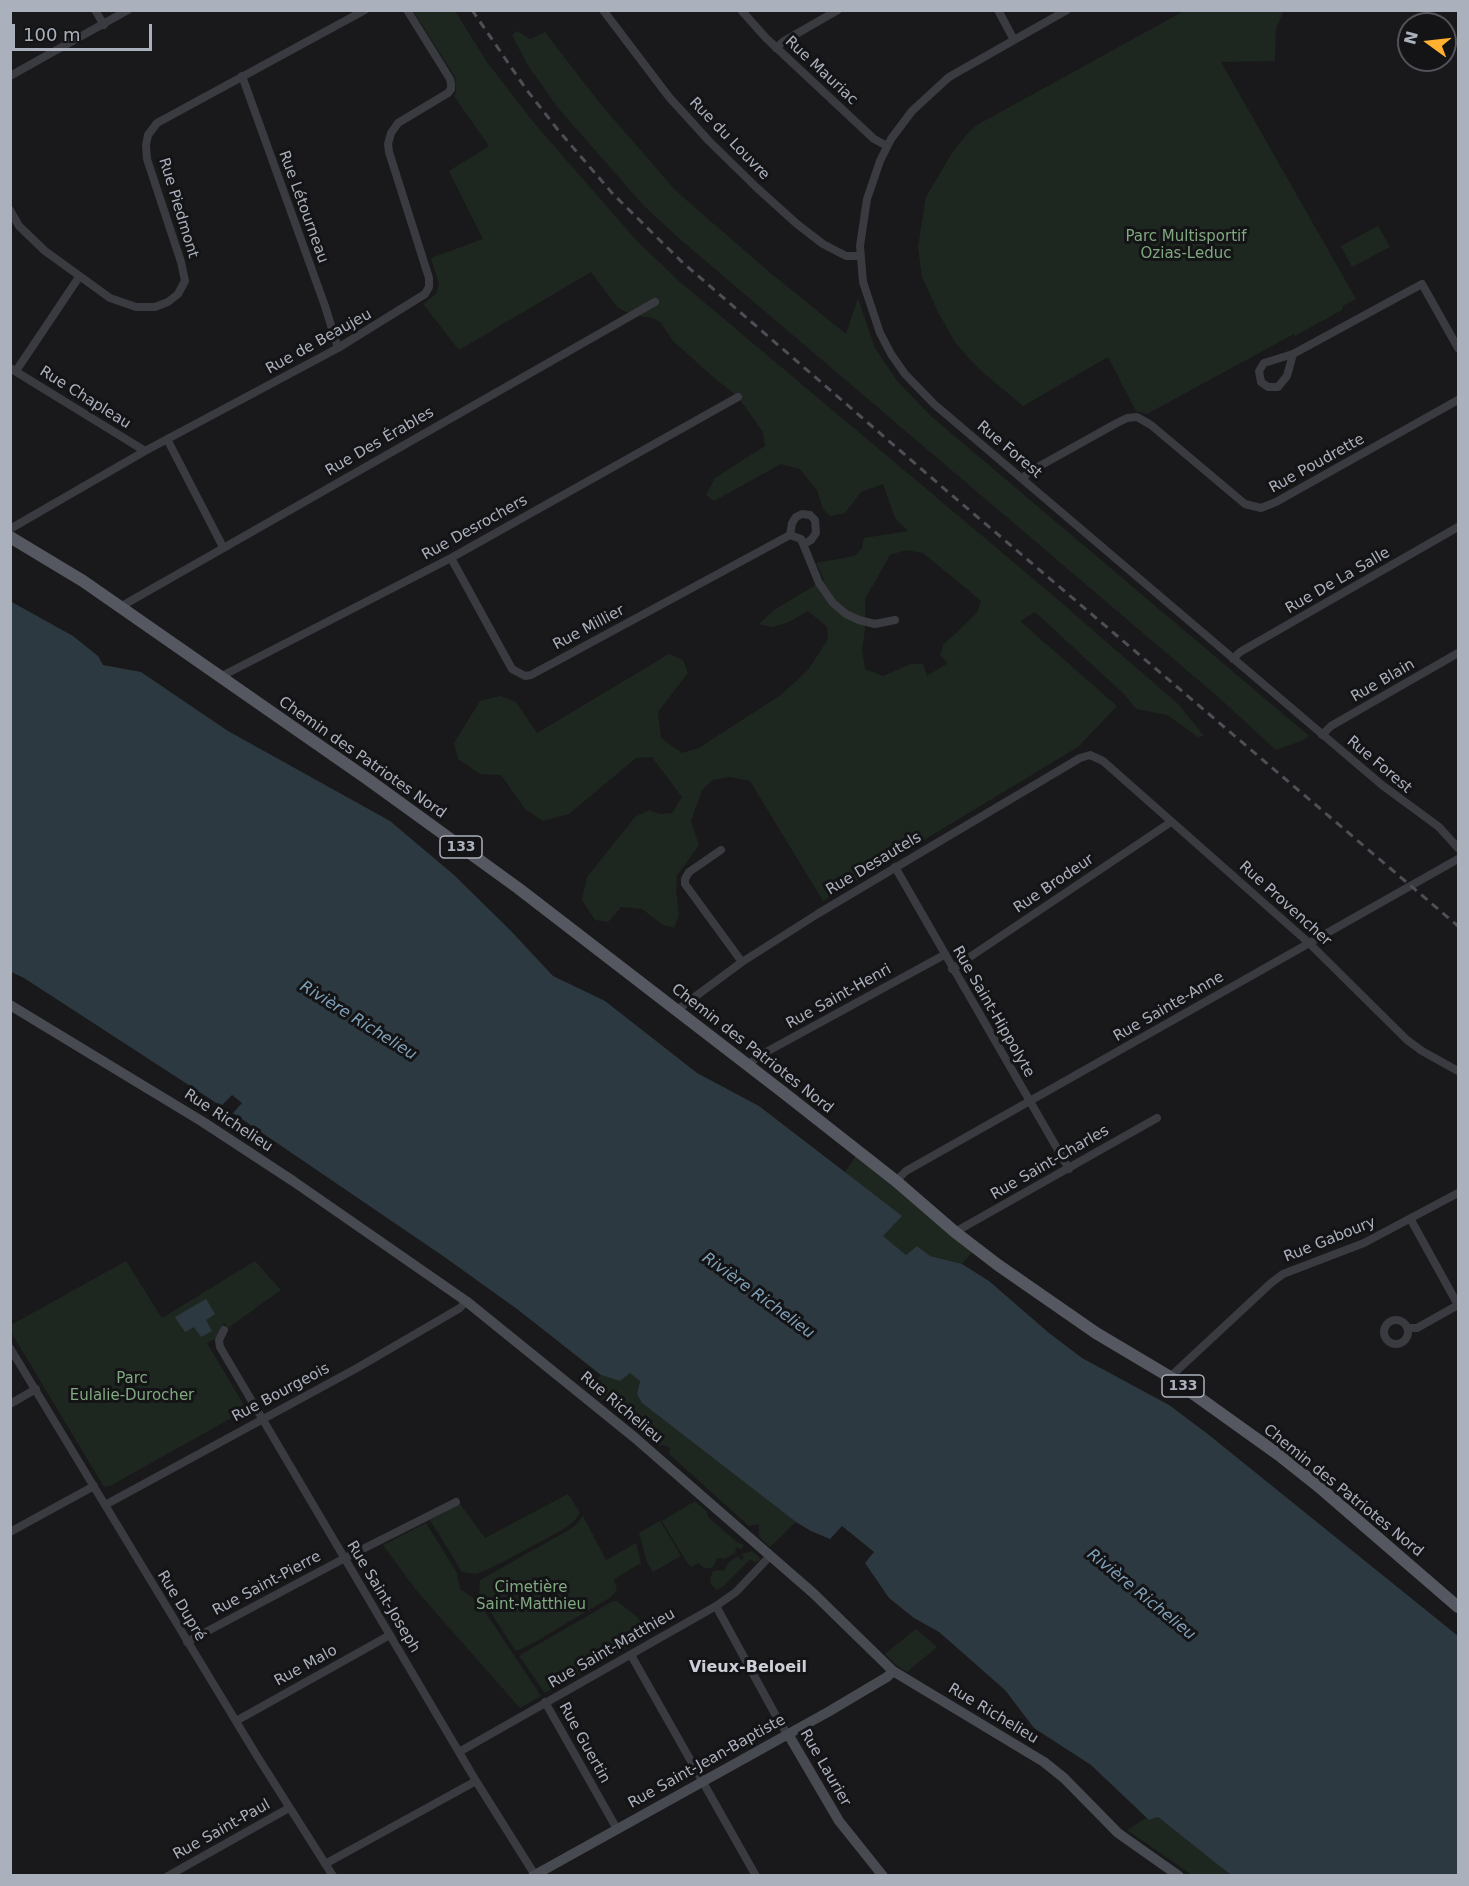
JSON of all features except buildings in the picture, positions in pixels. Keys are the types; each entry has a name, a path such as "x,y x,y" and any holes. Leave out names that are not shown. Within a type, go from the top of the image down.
{"main road":[{"name":"Chemin des Patriotes Nord","path":"10,537 83,581 518,888 896,1180 998,1265 1115,1346 1170,1377 1241,1427 1318,1486 1458,1607"},
{"name":"Rue Richelieu","path":"10,1005 203,1122 293,1181 466,1301 634,1437 814,1594 893,1671 1046,1764 1064,1778 1118,1833 1173,1874"},
{"name":"Rue Saint-Jean-Baptiste","path":"534,1875 788,1734 887,1677 893,1671"},
{"name":"Rue Laurier","path":"788,1734 839,1821 883,1875"}],"street":[{"path":"95,10 104,25"},
{"path":"10,76 128,10"},
{"name":"Rue Piedmont","path":"10,210 19,226 45,251 110,298 136,307 155,307 168,302 178,294 185,281 181,262 147,159 148,135 157,123 365,10"},
{"name":"Rue de Beaujeu","path":"10,529 144,451 338,348 425,294 429,287 429,278 388,144 391,133 398,123 451,89 450,79 407,10"},
{"name":"Rue du Louvre","path":"603,10 669,97 709,141 756,187 823,244 846,256 860,256"},
{"name":"Rue Mauriac","path":"741,10 776,48 874,139 887,146"},
{"path":"776,48 838,10"},
{"path":"998,10 1014,40"},
{"name":"Rue Forest","path":"1067,10 942,83 912,111 887,146 876,170 867,199 860,256 863,282 880,333 904,374 928,398 1322,735 1392,793 1439,827 1458,848"},
{"name":"Rue Létourneau","path":"242,76 338,348"},
{"path":"13,369 79,277"},
{"path":"1293,354 1287,376 1281,384 1275,388 1264,385 1258,375 1260,366 1269,360 1293,354 1422,284 1458,348"},
{"name":"Rue Des Érables","path":"120,607 655,302"},
{"name":"Rue Chapleau","path":"13,369 144,451"},
{"name":"Rue Desrochers","path":"220,677 451,558 738,397"},
{"name":"Rue Poudrette","path":"1022,479 1029,472 1115,424 1127,418 1137,417 1151,425 1245,504 1261,508 1276,502 1458,400"},
{"path":"167,439 223,548"},
{"name":"Rue Millier","path":"451,558 512,669 525,676 542,669 790,535 792,523 801,514 810,515 815,520 816,533 804,544"},
{"name":"Rue De La Salle","path":"1233,660 1240,652 1458,527"},
{"path":"790,535 801,539 819,583 833,603 846,614 875,624 895,620"},
{"name":"Rue Blain","path":"1322,735 1331,726 1458,653"},
{"name":"Rue Desautels","path":"677,1010 742,962 894,867 1080,758 1093,755"},
{"name":"Rue Provencher","path":"1093,755 1103,761 1309,943 1407,1040 1458,1071"},
{"name":"Rue Brodeur","path":"952,969 1171,822"},
{"path":"721,850 689,872 685,884 742,962"},
{"name":"Rue Sainte-Anne","path":"896,1180 906,1171 1458,859"},
{"name":"Rue Saint-Hippolyte","path":"894,867 1069,1169"},
{"name":"Rue Saint-Henri","path":"749,1065 757,1057 944,955"},
{"name":"Rue Saint-Charles","path":"956,1232 1157,1118"},
{"name":"Rue Gaboury","path":"1170,1377 1283,1274 1346,1251 1411,1220 1458,1193"},
{"path":"1408,1328 1417,1328 1458,1305 1411,1220"},
{"name":"Rue Bourgeois","path":"105,1505 263,1420 460,1308 466,1301"},
{"name":"Rue Saint-Joseph","path":"224,1330 219,1340 220,1347 534,1875"},
{"name":"Rue Dupré","path":"10,1348 187,1642 333,1875"},
{"path":"10,1404 36,1389"},
{"path":"10,1532 94,1486"},
{"name":"Rue Saint-Pierre","path":"187,1642 456,1502"},
{"name":"Rue Saint-Matthieu","path":"459,1752 716,1606 736,1592 770,1557"},
{"name":"Rue Laurier","path":"716,1606 788,1734"},
{"name":"Rue Malo","path":"236,1721 390,1635"},
{"path":"631,1654 756,1875"},
{"name":"Rue Guertin","path":"545,1702 617,1829"},
{"path":"325,1864 477,1780"},
{"name":"Rue Saint-Paul","path":"168,1875 289,1808"}],"green space":[{"path":"413,11 455,11 487,62 534,123 637,241 680,282 1049,592 1178,704 1204,736 1198,737 1167,715 1136,709 1125,695 1035,612 1020,621 1117,706 1078,747 823,901 750,781 730,777 713,780 702,790 691,821 699,845 677,876 679,915 674,928 663,925 642,909 621,907 608,922 595,920 582,900 587,877 635,817 649,810 660,814 672,813 682,797 652,757 636,758 569,814 543,821 525,809 501,775 480,774 458,759 454,743 480,701 500,696 516,702 537,733 669,654 683,660 688,673 658,712 661,738 682,753 699,748 782,694 808,670 828,639 827,627 808,611 787,623 771,627 759,624 774,610 824,580 816,563 854,556 862,548 864,538 908,531 895,518 883,484 861,492 845,513 830,516 823,509 817,490 800,469 781,464 714,501 706,495 715,478 765,446 763,432 738,397 673,341 660,322 652,318 630,314 617,307 591,272 459,350 423,304 436,294 439,284 431,258 483,239 449,171 489,146 454,96 455,77","holes":["906,550 923,553 981,601 977,613 943,645 940,655 948,663 927,676 923,664 911,664 883,676 865,669 862,650 865,630 865,599 890,555"]},
{"name":"Parc Multisportif Ozias-Leduc","path":"1184,11 1284,11 1276,28 1275,61 1221,62 1356,299 1343,306 1342,310 1295,336 1294,334 1147,414 1136,411 1108,357 1023,406 967,356 955,342 938,312 922,277 918,247 926,197 952,153 977,125"},
{"path":"517,31 530,39 545,32 598,101 676,191 768,271 846,334 858,298 875,348 897,381 932,417 1309,736 1276,750 1217,696 681,240 644,206 558,108 527,64 512,35"},
{"path":"1378,226 1390,247 1352,267 1341,246"},
{"path":"857,1154 973,1251 962,1264 930,1256 917,1246 906,1255 883,1236 845,1172"},
{"name":"Parc Eulalie-Durocher","path":"126,1261 162,1318 255,1261 281,1290 228,1328 224,1323 216,1338 207,1343 245,1407 244,1411 110,1486 104,1487 11,1332 11,1325"},
{"path":"630,1372 640,1381 637,1394 642,1403 796,1522 770,1547 759,1537 759,1524 749,1526 669,1454 670,1448 664,1445 656,1446 588,1388 601,1375 620,1381"},
{"name":"Cimetière Saint-Matthieu","path":"568,1494 580,1513 574,1521 562,1530 476,1574 462,1572 430,1520 460,1504 485,1538"},
{"path":"695,1501 707,1512 708,1517 738,1543 744,1545 740,1550 738,1547 735,1549 736,1552 725,1559 717,1558 714,1566 710,1568 704,1568 698,1563 692,1567 688,1564 662,1521"},
{"name":"Cimetière Saint-Matthieu","path":"583,1516 606,1560 636,1543 641,1563 614,1579 617,1590 611,1597 535,1642 515,1650 479,1594 480,1580 567,1531 575,1526"},
{"path":"660,1521 681,1556 653,1572 647,1562 639,1533"},
{"name":"Cimetière Saint-Matthieu","path":"426,1523 457,1573 460,1589 478,1601 541,1696 520,1708 416,1590 383,1545"},
{"path":"752,1551 760,1558 759,1561 754,1562 750,1559 725,1585 717,1590 711,1584 712,1572 724,1571 728,1563 738,1556 741,1560 744,1558 742,1554"},
{"name":"Cimetière Saint-Matthieu","path":"613,1601 617,1601 637,1617 651,1634 545,1693 520,1655"},
{"path":"916,1629 937,1647 907,1672 885,1654"},
{"path":"1158,1817 1231,1875 1192,1875 1127,1830 1146,1818 1149,1820"}],"water":[{"name":"Rivière Richelieu","path":"10,601 73,636 98,656 103,665 141,672 228,731 390,821 454,875 553,976 605,1001 697,1073 759,1106 902,1216 883,1236 906,1255 917,1246 930,1256 962,1264 989,1281 1082,1358 1169,1405 1458,1636 1458,1875 1231,1875 1158,1817 1149,1820 1091,1765 1034,1728 1005,1690 939,1632 914,1618 889,1598 865,1563 874,1552 842,1526 830,1539 796,1522 642,1403 637,1394 640,1381 630,1373 620,1381 601,1375 517,1309 443,1256 233,1113 242,1103 232,1095 221,1106 24,978 11,972"},
{"path":"206,1299 215,1314 206,1320 212,1331 201,1337 194,1327 185,1332 175,1317"}],"railway":[{"path":"472,10 526,89 558,130 613,194 681,261 941,486 1458,926"}],"district":[{"name":"Vieux-Beloeil","path":"748,1668"}]}
